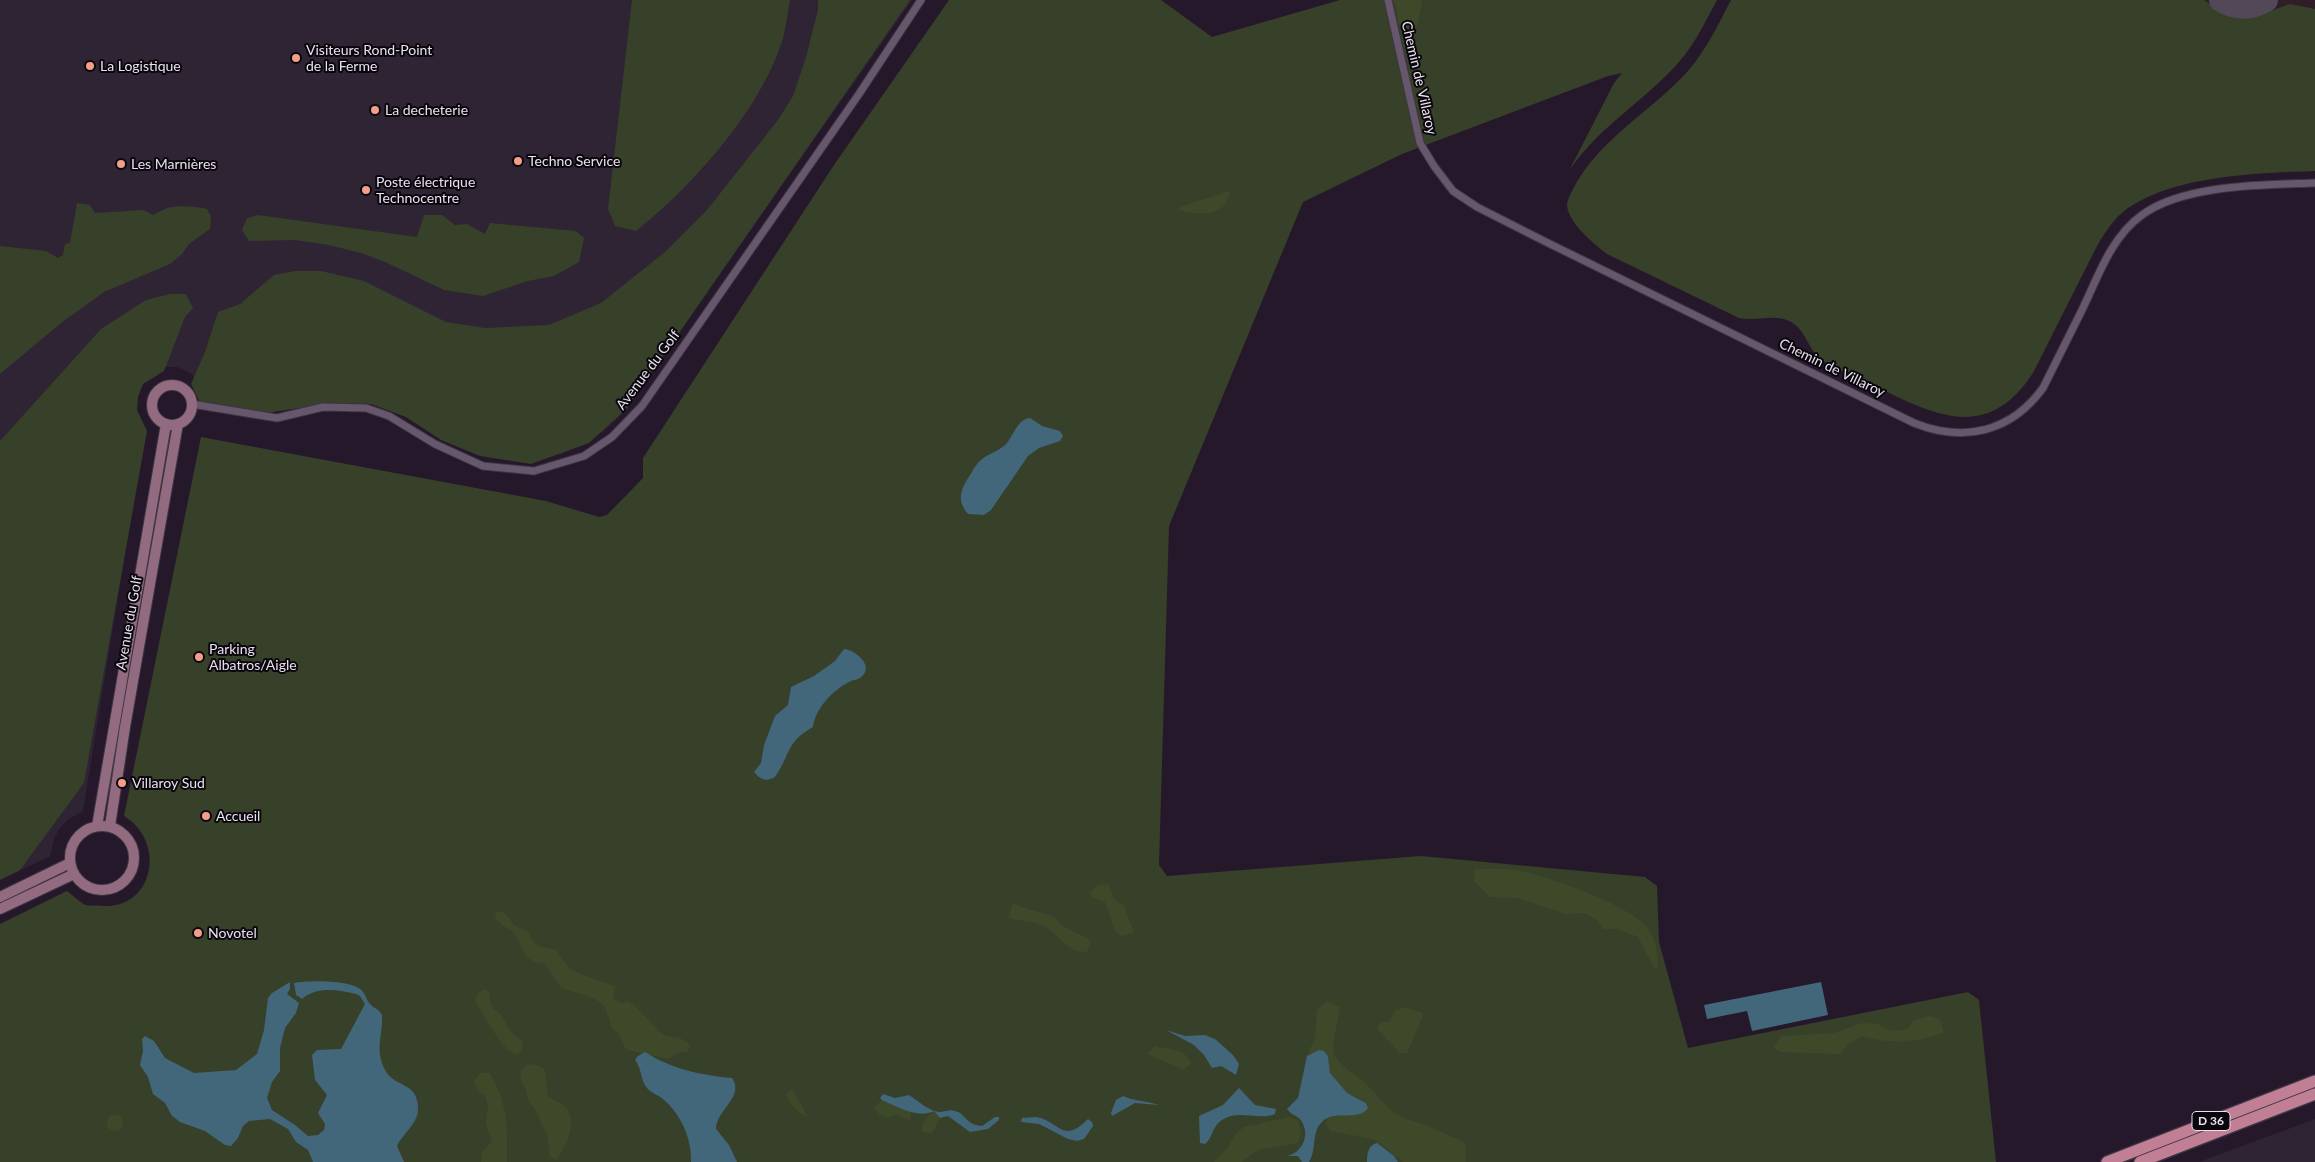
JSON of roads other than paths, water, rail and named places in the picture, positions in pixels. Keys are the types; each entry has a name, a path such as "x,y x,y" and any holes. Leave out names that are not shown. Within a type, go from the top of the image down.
{"main road":[{"name":"D 36","path":"2107,1162 2315,1081"},
{"name":"D 36","path":"2140,1162 2315,1094"}],"street":[{"name":"Avenue du Golf","path":"110,826 125,727 178,424 186,420 191,411 192,404 278,418 323,407 366,408 389,416 436,444 483,466 534,471 584,456 612,438 642,406 921,0"},
{"name":"Chemin de Villaroy","path":"1388,0 1420,143 1453,191 1477,207 1914,423 1944,433 1973,433 1997,426 2019,413 2037,396 2113,247 2123,233 2142,214 2168,201 2222,189 2255,185 2315,183"},
{"path":"178,424 166,424 155,416 152,405 156,392 162,388 176,385 182,388 191,398 192,404"},
{"name":"Avenue du Golf","path":"97,826 166,424"},
{"path":"97,826 110,826 126,836 132,845 135,863 130,875 122,883 112,888 101,890 90,888 81,883 74,874 70,862 70,852 76,839 87,829 97,826"},
{"path":"0,897 70,862"},
{"path":"0,909 74,874"}],"water":[{"path":"1030,418 1042,426 1060,431 1063,436 1060,441 1039,448 1028,456 991,510 984,515 968,514 962,503 961,493 975,467 984,458 1004,446 1019,424"},
{"path":"844,649 854,652 859,656 865,664 864,674 860,678 843,685 831,695 817,714 813,727 793,744 775,777 766,780 759,777 754,772 761,763 764,745 775,716 788,705 791,687 814,676 835,661"},
{"path":"328,981 355,986 362,991 369,1003 380,1011 382,1015 380,1054 384,1068 388,1075 410,1089 417,1100 418,1110 415,1120 397,1146 404,1162 313,1162 308,1150 296,1142 288,1129 270,1119 249,1121 243,1126 238,1138 231,1146 225,1145 205,1131 180,1122 172,1116 165,1103 153,1094 148,1077 140,1065 143,1051 142,1039 145,1036 154,1041 165,1058 194,1073 236,1070 257,1054 264,1030 268,998 272,993 290,982 290,989 287,994 299,1003 296,1013 285,1028 280,1048 280,1071 272,1082 267,1098 272,1110 308,1136 318,1135 324,1130 325,1124 318,1113 327,1095 315,1080 312,1055 317,1050 341,1049 365,1004 360,996 356,994 335,990 314,992 302,999 296,995 294,983"},
{"path":"1821,982 1828,1015 1752,1031 1747,1011 1707,1019 1704,1005"},
{"path":"1166,1030 1185,1036 1205,1035 1215,1039 1233,1055 1239,1064 1236,1075 1221,1066 1212,1068 1204,1055 1194,1045"},
{"path":"1319,1050 1324,1051 1328,1056 1330,1073 1347,1093 1366,1103 1368,1108 1359,1114 1333,1116 1322,1122 1316,1131 1313,1152 1309,1162 1302,1162 1298,1156 1287,1156 1300,1148 1305,1138 1305,1133 1301,1120 1287,1109 1298,1098 1307,1056"},
{"path":"645,1052 676,1067 732,1078 735,1091 717,1122 716,1129 729,1145 737,1162 691,1162 690,1145 680,1119 663,1099 649,1090 643,1081 635,1060"},
{"path":"1239,1088 1255,1105 1276,1109 1275,1114 1269,1116 1235,1115 1228,1117 1219,1123 1205,1144 1200,1143 1199,1116 1223,1105"},
{"path":"883,1094 895,1098 909,1095 936,1111 951,1110 959,1112 976,1125 982,1126 995,1117 999,1117 999,1120 988,1129 970,1132 948,1116 940,1118 934,1111 921,1114 895,1106 880,1098"},
{"path":"1123,1096 1159,1105 1135,1103 1112,1116 1111,1113 1116,1100"},
{"path":"1036,1117 1044,1119 1066,1131 1079,1127 1088,1119 1092,1122 1093,1126 1084,1139 1077,1141 1068,1139 1039,1124 1021,1122 1022,1118"},
{"path":"1377,1143 1394,1156 1398,1162 1367,1162 1370,1148"}],"place":[{"name":"Visiteurs Rond-Point de la Ferme","path":"296,58"},
{"name":"La Logistique","path":"90,66"},
{"name":"La decheterie","path":"375,110"},
{"name":"Techno Service","path":"518,161"},
{"name":"Les Marnières","path":"121,164"},
{"name":"Poste électrique Technocentre","path":"366,190"},
{"name":"Parking Albatros/Aigle","path":"199,657"},
{"name":"Villaroy Sud","path":"122,783"},
{"name":"Accueil","path":"206,816"},
{"name":"Novotel","path":"198,933"}]}
